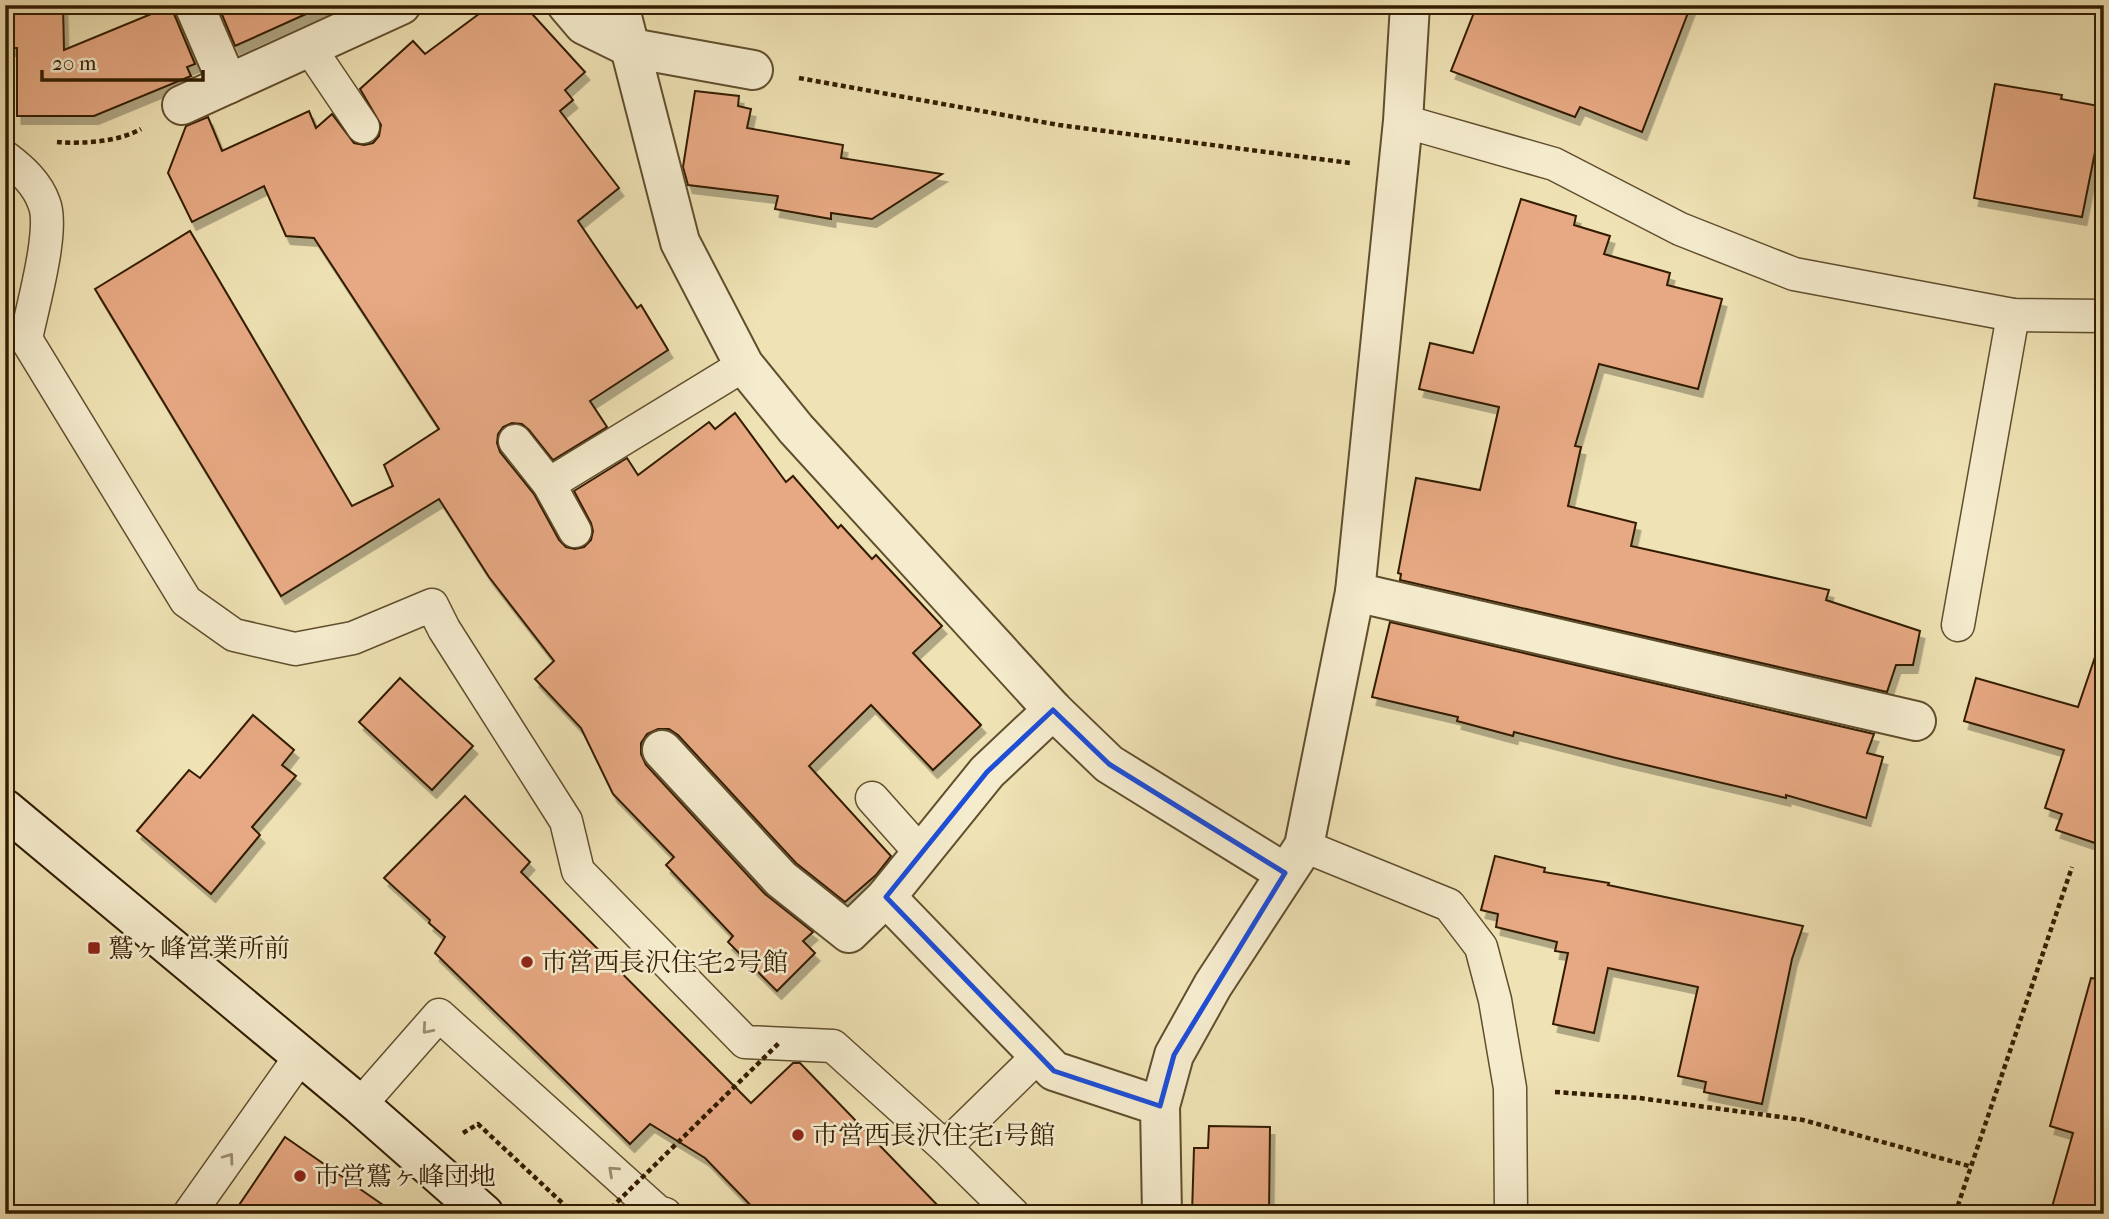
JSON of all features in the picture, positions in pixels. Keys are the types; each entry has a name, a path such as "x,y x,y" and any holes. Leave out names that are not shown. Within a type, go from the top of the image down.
{"street":[{"path":"194,5 228,84"},
{"path":"182,105 401,5"},
{"path":"567,5 584,25 631,48 753,70"},
{"path":"619,5 680,242 744,365 796,429 1053,710 1109,764 1295,860"},
{"path":"1162,1214 1160,1106 1174,1055 1213,985 1295,860 1355,592 1396,168 1403,121 1410,5"},
{"path":"1355,592 1916,721"},
{"path":"662,750 781,879 849,933 886,897 987,772 1053,710"},
{"path":"5,808 360,1105 484,1214"},
{"path":"886,897 1054,1071 1160,1106"}],"lane":[{"path":"309,47 363,127"},
{"path":"1403,121 1553,164 1680,229 1794,274 2012,315 2104,316"},
{"path":"5,157 25,173 45,204 47,237 26,339 186,601 234,635 295,649 353,638 432,605 444,629 566,821 578,871 745,1042 833,1046 1013,1214"},
{"path":"1958,625 2012,315"},
{"path":"549,484 744,365"},
{"path":"515,441 549,484 575,531"},
{"path":"872,798 921,853"},
{"path":"1295,860 1449,905 1481,947 1495,1000 1510,1088 1511,1214"},
{"path":"360,1105 439,1015 658,1212 665,1214"},
{"path":"944,1147 1039,1055"},
{"path":"189,1214 300,1057"}],"path":[{"path":"753,70 1059,125 1396,168"},
{"path":"48,142 76,144 131,135 182,105"},
{"path":"1955,1214 2072,867"},
{"path":"605,1214 779,1043"},
{"path":"1510,1088 1639,1098 1804,1120 1969,1166"},
{"path":"458,1136 478,1124 574,1214"}],"highlighted area":[{"path":"1053,710 1109,764 1285,873 1174,1055 1160,1106 1054,1071 886,897 987,772"}],"building":[{"path":"8,5 63,5 64,50 173,5 174,14 195,64 187,67 191,76 94,116 17,116 17,48 8,48"},
{"path":"218,5 326,5 235,46"},
{"path":"491,5 524,5 585,72 565,90 573,100 560,111 619,188 578,221 637,308 641,305 668,350 590,401 607,427 553,460 522,424 512,423 503,427 498,434 500,452 534,494 559,540 566,547 575,549 584,547 591,540 591,523 574,491 627,458 638,475 709,422 715,429 735,413 786,482 793,476 838,528 841,525 872,559 876,555 942,626 913,653 981,725 933,770 871,705 809,766 891,856 876,875 845,902 796,863 678,735 669,729 658,729 647,734 641,743 641,754 646,765 765,894 813,932 803,941 815,953 777,991 728,942 733,936 666,865 674,857 613,794 581,728 535,679 554,661 489,577 439,499 281,596 95,289 190,231 352,506 393,486 384,465 439,429 314,238 286,236 264,186 192,222 168,173 186,126 208,117 222,151 309,111 316,128 332,114 354,143 373,143 379,136 381,125 360,89 413,41 425,54"},
{"path":"1477,5 1691,5 1642,132 1580,107 1575,117 1451,71"},
{"path":"1995,84 2062,95 2061,99 2104,107 2082,217 1974,198"},
{"path":"695,91 739,96 738,106 751,109 747,128 843,145 841,158 942,174 872,219 831,213 831,219 775,209 778,196 688,185 683,167"},
{"path":"1521,199 1576,216 1574,225 1610,236 1604,254 1670,273 1667,285 1722,299 1698,389 1599,364 1575,446 1581,447 1568,506 1636,523 1631,546 1829,590 1826,600 1920,631 1913,665 1896,665 1887,692 1400,580 1401,574 1398,573 1416,478 1480,490 1499,407 1419,389 1430,343 1473,353"},
{"path":"1390,622 1874,734 1867,753 1883,757 1866,818 1786,795 1786,798 1514,732 1513,736 1457,721 1458,717 1372,697"},
{"path":"2096,654 2104,655 2104,846 2056,830 2062,814 2045,808 2064,750 1964,721 1976,678 2078,707"},
{"path":"400,678 473,746 432,790 359,722"},
{"path":"253,715 294,750 282,765 296,776 252,827 260,835 211,894 137,831 189,770 200,778"},
{"name":"市営西長沢住宅2号館","path":"465,796 530,862 521,872 751,1103 793,1063 800,1063 946,1214 759,1214 705,1158 650,1124 630,1144 435,953 445,937 384,878"},
{"path":"1495,856 1545,868 1544,872 1609,883 1608,885 1803,926 1792,959 1762,1104 1704,1092 1706,1082 1678,1076 1698,987 1608,968 1594,1033 1553,1024 1568,953 1555,951 1557,942 1496,927 1498,914 1481,910"},
{"path":"2091,978 2104,980 2104,1214 2050,1214 2073,1133 2050,1126"},
{"path":"1209,1126 1270,1127 1269,1214 1192,1214 1194,1148 1208,1148"},
{"name":"市営鷲ヶ峰団地","path":"285,1137 396,1214 233,1214"}],"place":[{"name":"鷲ヶ峰営業所前","path":"94,948"},
{"name":"市営西長沢住宅2号館","path":"527,962"},
{"name":"市営西長沢住宅1号館","path":"798,1135"},
{"name":"市営鷲ヶ峰団地","path":"300,1176"}]}
